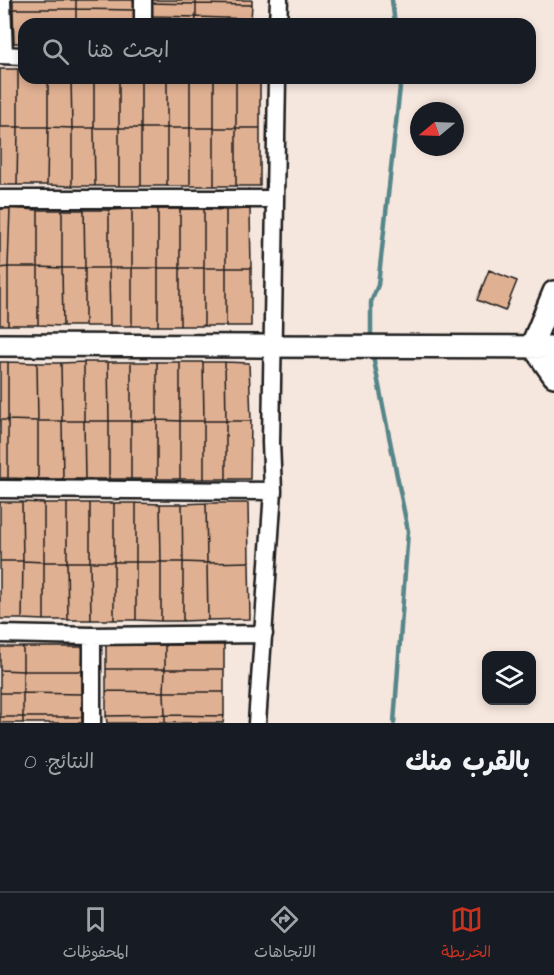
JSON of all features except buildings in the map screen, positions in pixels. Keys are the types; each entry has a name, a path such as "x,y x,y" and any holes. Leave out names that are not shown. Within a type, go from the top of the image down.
{"street":[{"path":"2,0 2,55 18,56"},
{"path":"143,0 143,18"},
{"path":"278,18 279,0"},
{"path":"257,723 273,491 272,344 277,84"},
{"path":"0,200 274,199"},
{"path":"554,292 544,340 554,376"},
{"path":"0,345 387,345 544,340"},
{"path":"0,489 273,491"},
{"path":"0,634 92,636 264,634"},
{"path":"92,636 92,723"}],"waterway":[{"path":"392,0 394,18"},
{"path":"371,340 371,302 378,285 400,84"},
{"path":"372,351 408,531 394,723"}]}
